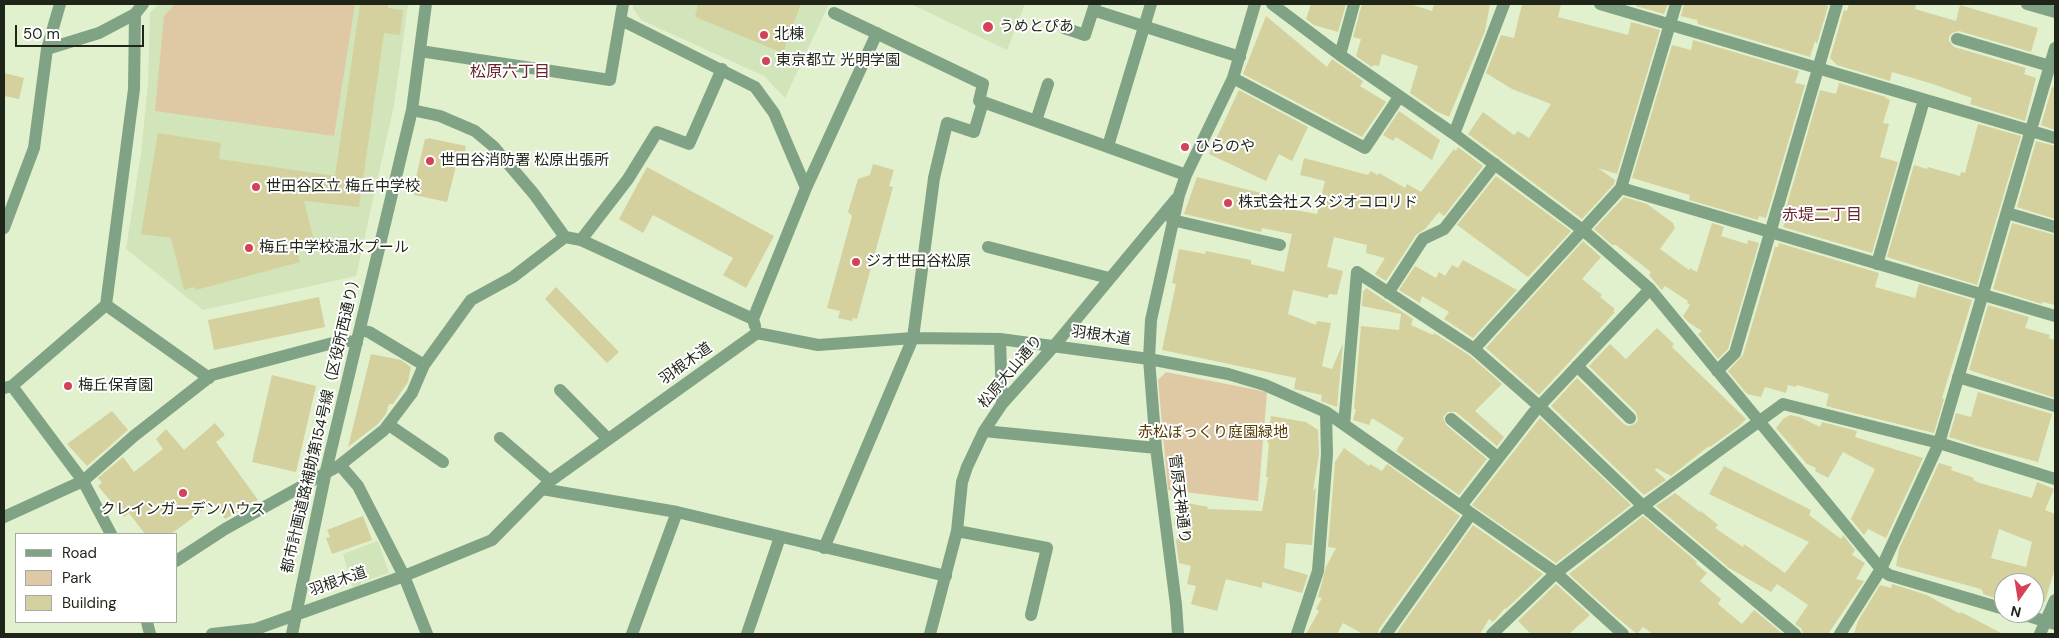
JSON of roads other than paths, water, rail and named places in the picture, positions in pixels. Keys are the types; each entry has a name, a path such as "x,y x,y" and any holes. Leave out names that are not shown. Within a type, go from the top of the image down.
{"street":[{"path":"4,223 34,148 47,49 60,4"},
{"path":"47,49 99,33 135,14 143,4"},
{"name":"都市計画道路補助第154号線（区役所西通り）","path":"292,634 326,472 412,110 426,4"},
{"path":"420,50 610,80 623,4"},
{"path":"1108,146 1151,4"},
{"name":"菅原天神通り","path":"1178,634 1156,448 1149,359 1151,320 1179,195 1186,176 1233,78 1255,4"},
{"path":"1272,4 1584,230 1650,289 1881,569 1889,575 1994,606"},
{"path":"1340,54 1354,4"},
{"path":"1454,134 1504,4"},
{"path":"1600,4 2055,138"},
{"path":"1474,349 1621,188 1676,4"},
{"path":"1717,371 1735,353 1836,4"},
{"path":"2027,4 2055,12"},
{"path":"1064,28 1085,35 1094,7 1145,28 1240,57"},
{"path":"834,13 983,84 979,100 983,102 1186,176"},
{"path":"110,533 83,480 8,387 106,305 134,89 135,14"},
{"path":"621,20 755,87 774,114 806,188"},
{"path":"757,333 753,319 806,188 877,34"},
{"path":"1957,39 2050,66"},
{"path":"1840,634 1881,569 1939,443 2055,50"},
{"path":"581,240 628,179 657,132 689,144 722,69"},
{"path":"1233,78 1365,148 1399,97"},
{"path":"1036,121 1048,84"},
{"path":"1877,264 1924,100"},
{"path":"824,548 913,338 934,178 947,123 974,132 983,102"},
{"path":"412,110 440,116 475,130 493,146 534,194 565,237 581,240 753,319"},
{"path":"1388,293 1423,239 1444,229 1495,164"},
{"path":"1621,188 2055,316"},
{"name":"松原大山通り","path":"930,634 957,531 962,482 984,432 1002,404 1054,346 1179,195"},
{"path":"2007,213 2055,228"},
{"path":"1172,220 1280,245"},
{"path":"178,560 225,529 340,465 390,425 412,393 424,365 471,300 513,277 565,237"},
{"path":"988,247 1109,278"},
{"path":"1344,425 1357,272 1474,349 1539,406 1643,506 1796,634"},
{"path":"1386,634 1466,510 1497,457 1539,406 1650,289"},
{"path":"106,305 209,378"},
{"path":"360,330 369,332 424,365"},
{"name":"羽根木道","path":"256,629 404,576 492,540 546,485 757,333 818,344 913,338 1000,338 1149,359 1228,374 1265,385 1326,412 1556,573 1623,634"},
{"path":"1000,338 1002,404"},
{"path":"4,517 83,480 134,436 209,378 344,340 357,343"},
{"path":"1577,366 1630,418"},
{"path":"1958,378 2055,406"},
{"path":"560,390 608,439"},
{"path":"1492,634 1556,573 1643,506 1783,404 1939,443 2055,479"},
{"path":"1297,634 1318,571 1327,454 1326,412"},
{"path":"1451,418 1497,457"},
{"path":"390,425 444,462"},
{"path":"984,432 1156,448"},
{"path":"500,438 546,485 677,512 946,576"},
{"path":"340,465 358,486 404,576 427,634"},
{"path":"632,634 677,512"},
{"path":"957,531 1047,548 1031,615"},
{"path":"747,634 780,537"},
{"path":"2040,634 2051,622 2055,600"},
{"path":"212,634 256,629 273,634"}],"place":[{"name":"うめとぴあ","path":"988,27"},
{"name":"北棟","path":"764,35"},
{"name":"東京都立 光明学園","path":"766,61"},
{"name":"ひらのや","path":"1185,147"},
{"name":"世田谷消防署 松原出張所","path":"430,161"},
{"name":"世田谷区立 梅丘中学校","path":"256,187"},
{"name":"株式会社スタジオコロリド","path":"1228,203"},
{"name":"梅丘中学校温水プール","path":"249,248"},
{"name":"ジオ世田谷松原","path":"856,262"},
{"name":"梅丘保育園","path":"68,386"},
{"name":"クレインガーデンハウス","path":"183,493"}],"district":[{"name":"松原六丁目","path":"510,73"},
{"name":"赤堤二丁目","path":"1822,216"}],"park label":[{"name":"赤松ぼっくり庭園緑地","path":"1213,433"}]}
